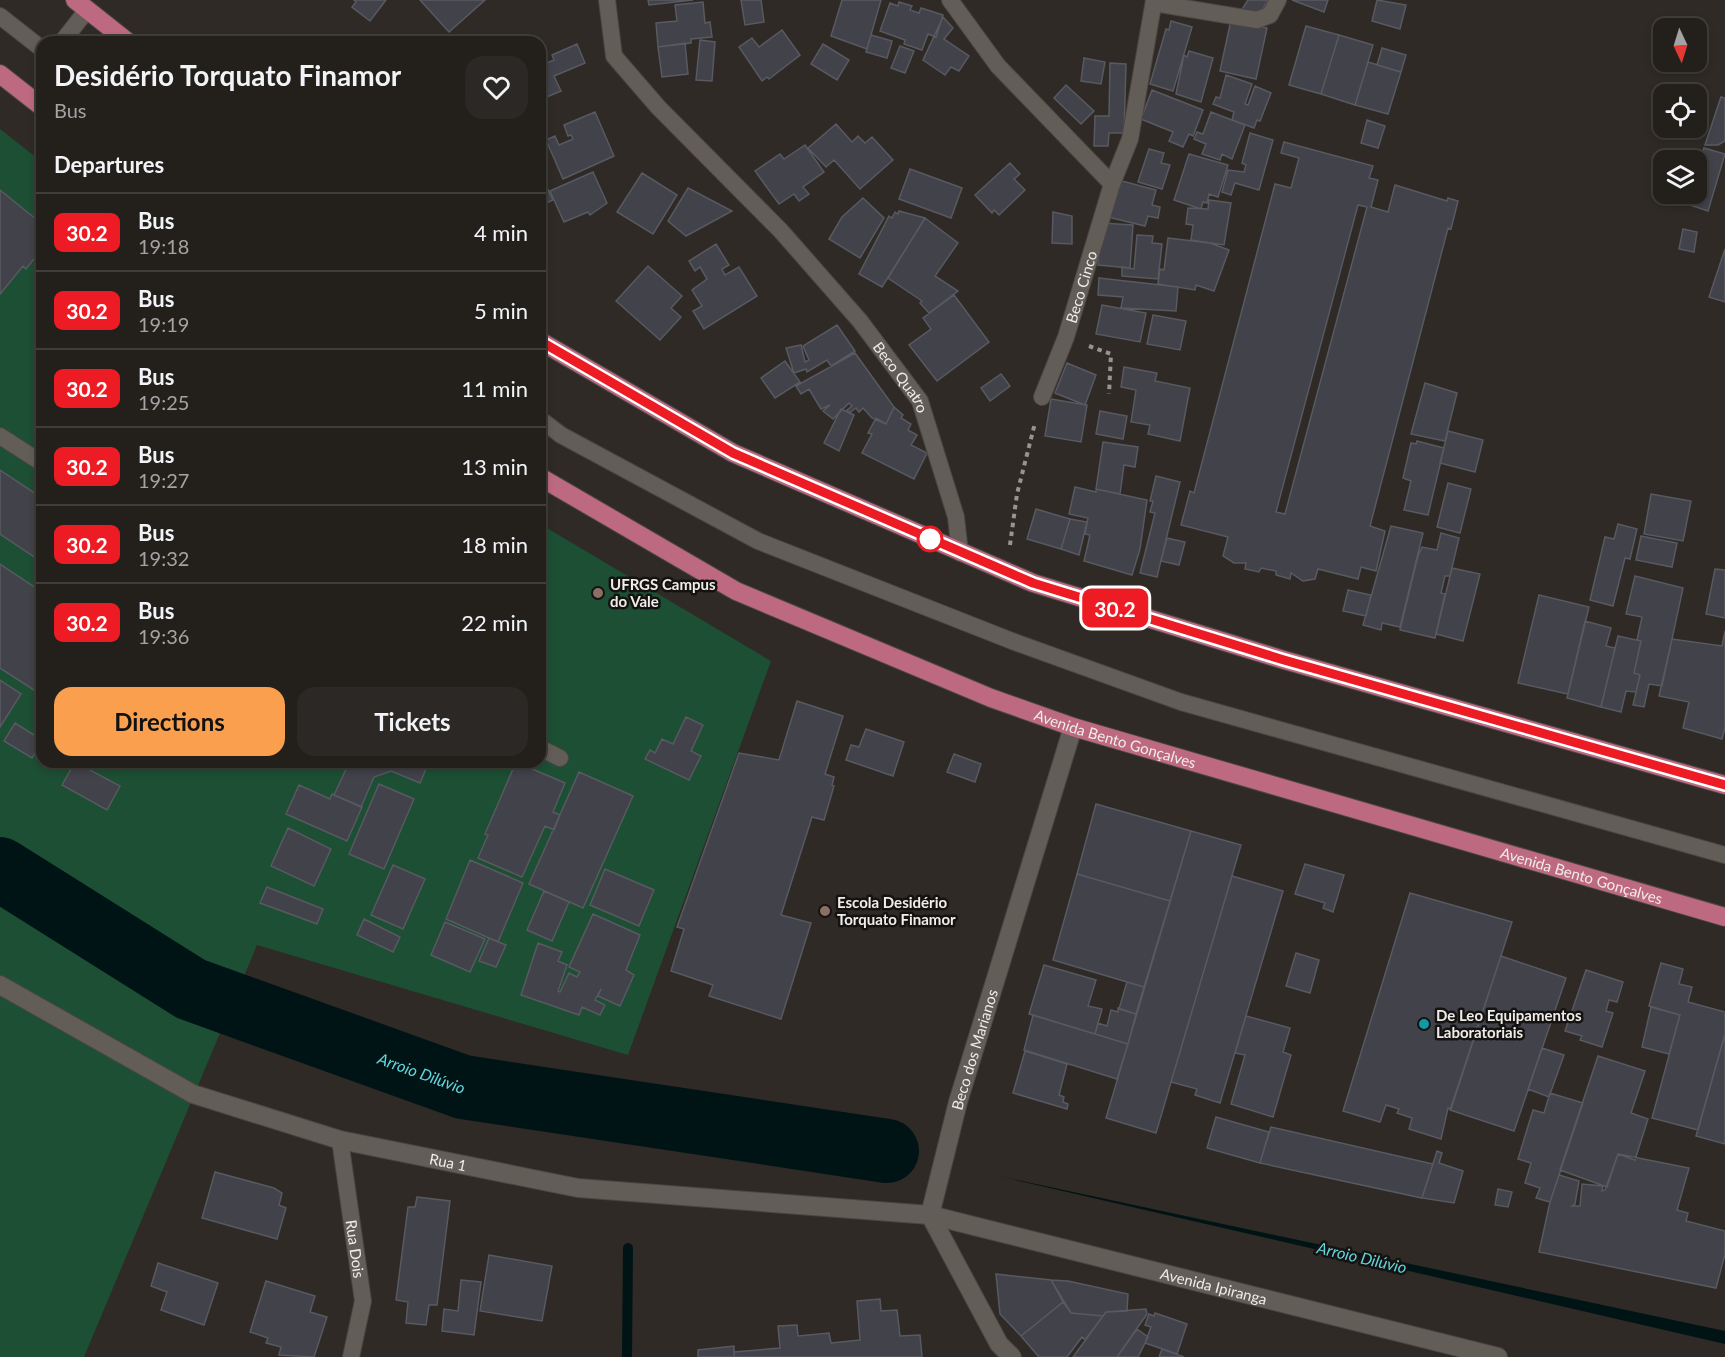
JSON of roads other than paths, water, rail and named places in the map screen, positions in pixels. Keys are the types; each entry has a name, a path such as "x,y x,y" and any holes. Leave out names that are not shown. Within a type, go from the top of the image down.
{"main road":[{"path":"81,5 120,36"},
{"path":"0,74 36,102"},
{"path":"546,344 733,453 1006,572 1284,660 1725,785"},
{"name":"Avenida Bento Gonçalves","path":"546,480 736,591 991,698 1073,727 1725,917"}],"street":[{"name":"Beco dos Marianos","path":"930,1215 958,1102 1073,727"},
{"name":"Rua 1","path":"0,985 193,1094 340,1140 578,1188 930,1215"},
{"path":"930,1215 999,1344 1012,1357"},
{"name":"Avenida Ipiranga","path":"930,1215 1498,1357"}],"lane":[{"name":"Beco Quatro","path":"607,0 614,56 658,107 781,231 860,321 920,401 956,517 960,553"},
{"path":"950,0 998,66 1112,184"},
{"path":"1154,1 1257,20 1270,15 1278,0"},
{"name":"Beco Cinco","path":"1042,397 1066,337 1112,184 1130,139 1154,1"},
{"path":"65,36 81,5"},
{"path":"0,16 36,44"},
{"path":"546,424 561,435 758,541 1021,644 1181,702 1725,855"},
{"path":"0,436 36,459"},
{"path":"546,751 560,758"},
{"name":"Rua Dois","path":"340,1140 363,1301 351,1357"}],"water":[{"name":"Arroio Dilúvio","path":"998,1176 1725,1331 1725,1344"}],"waterway":[{"name":"Arroio Dilúvio","path":"0,869 191,989 463,1087 887,1151"},
{"path":"627,1357 628,1248"}],"place":[{"name":"UFRGS Campus do Vale","path":"598,593"},
{"name":"Escola Desidério Torquato Finamor","path":"825,911"},
{"name":"De Leo Equipamentos Laboratoriais","path":"1424,1024"}]}
